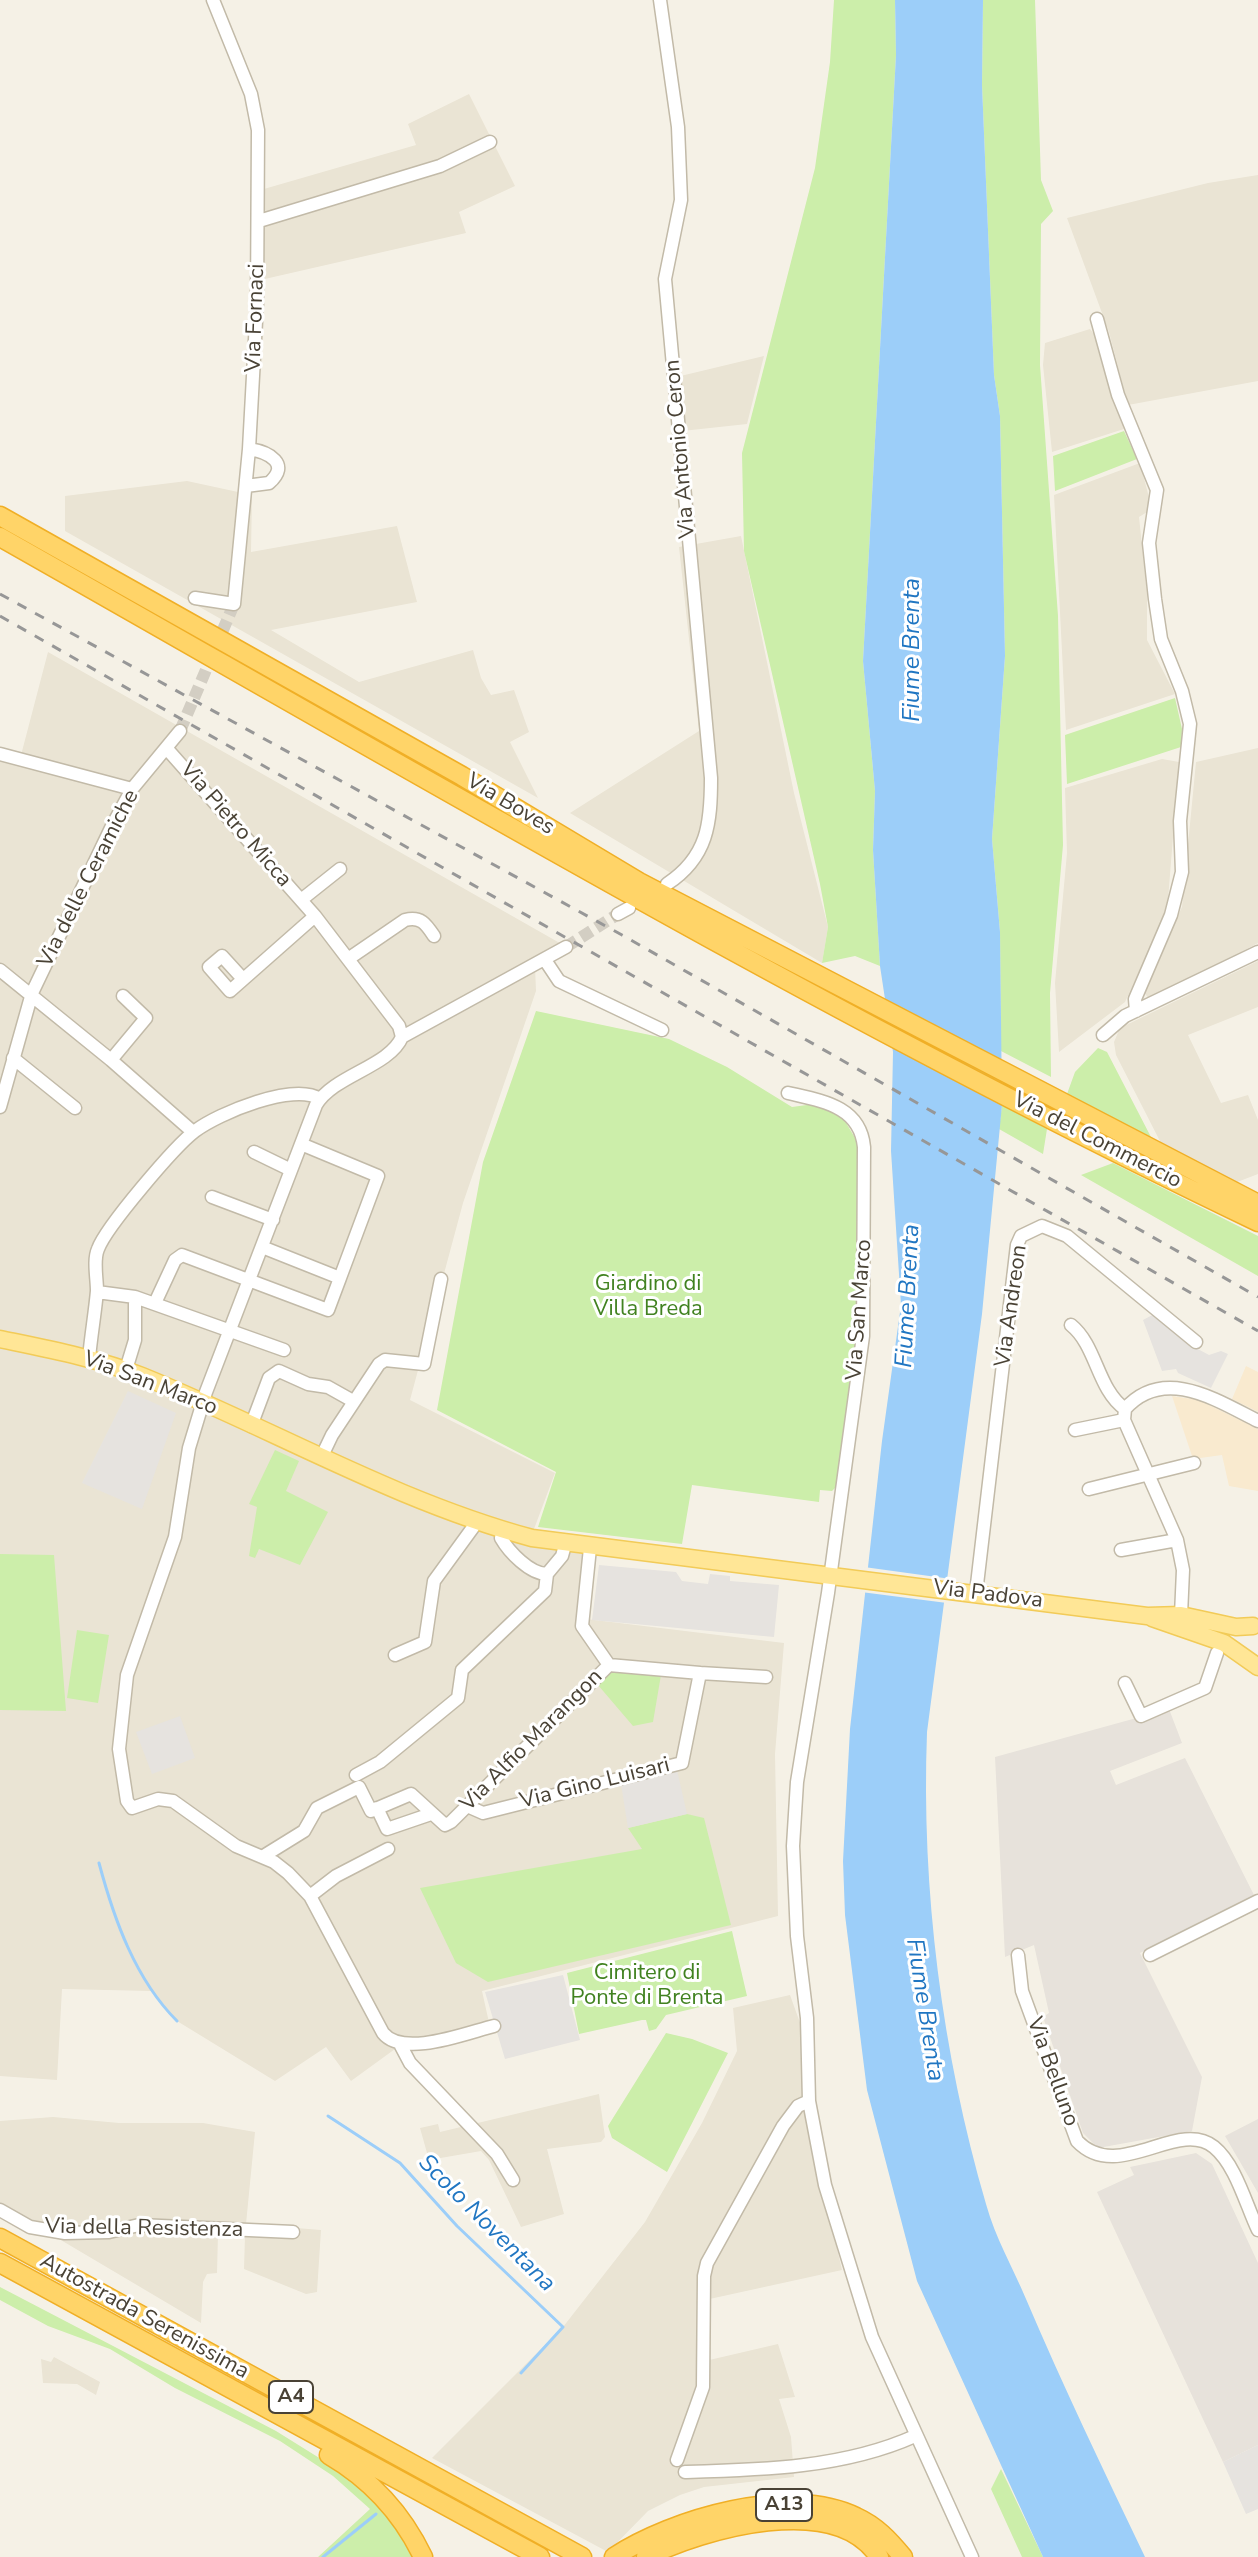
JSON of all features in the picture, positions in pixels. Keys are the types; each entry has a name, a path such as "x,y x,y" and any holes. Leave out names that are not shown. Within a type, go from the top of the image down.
{"highway":[{"name":"Via Boves","path":"0,516 462,776 937,1058"},
{"name":"Via Boves","path":"0,537 624,891 1024,1085"},
{"name":"Via del Commercio","path":"937,1058 1258,1222"},
{"name":"Via del Commercio","path":"1024,1085 1258,1204"},
{"name":"Autostrada Serenissima","path":"0,2238 582,2557"},
{"name":"Autostrada Serenissima","path":"0,2263 540,2557"},
{"path":"230,2389 371,2486 406,2525 423,2557"},
{"name":"A13","path":"614,2557 654,2547 734,2510 812,2506 855,2516 874,2527 903,2557"},
{"path":"654,2547 730,2527 798,2521 847,2529 862,2538 879,2557"}],"main road":[{"name":"Via San Marco","path":"0,1339 89,1358 203,1403 321,1458 503,1530 565,1545 837,1576"},
{"name":"Via Padova","path":"837,1576 972,1590 1147,1616 1181,1615 1236,1627 1256,1623"},
{"name":"Via Padova","path":"1147,1616 1175,1629 1224,1643 1256,1664"},
{"name":"Via Padova","path":"1256,1623 1248,1644 1256,1664"}],"street":[{"name":"Via Fornaci","path":"195,598 234,604 249,449 259,221 255,111 213,0"},
{"name":"Via Antonio Ceron","path":"660,0 678,127 681,200 665,279 711,791 704,847 687,869 667,884"},
{"path":"259,221 440,166 490,142"},
{"path":"1097,319 1118,395 1157,490 1149,543 1155,599 1161,639 1182,691 1190,724 1180,821 1182,872 1171,915 1139,987 1134,1005 1136,1011"},
{"path":"246,486 269,483 279,469 278,463 268,452 249,449"},
{"name":"Via delle Ceramiche","path":"0,1107 32,993 132,789 168,750 180,731"},
{"name":"Via Pietro Micca","path":"168,750 315,916 399,1026 399,1042"},
{"path":"0,754 132,789"},
{"name":"Via Pietro Micca","path":"301,900 340,869"},
{"path":"243,979 315,916"},
{"path":"348,959 405,920 415,918 424,921 434,936"},
{"path":"513,2180 497,2154 410,2063 401,2046 383,2033 310,1896 288,1873 236,1846 166,1799 132,1808 127,1801 119,1749 124,1689 175,1537 189,1448 203,1403 320,1099 399,1042 522,969 566,947"},
{"path":"1103,1035 1136,1011 1258,952"},
{"path":"545,960 559,981 662,1030"},
{"name":"Via delle Ceramiche","path":"0,970 32,993"},
{"path":"32,993 193,1132"},
{"path":"111,1060 146,1018 123,996"},
{"path":"13,1058 75,1108"},
{"path":"89,1358 97,1292 97,1251 108,1231 193,1132 226,1112 258,1103 304,1092 320,1099"},
{"name":"Via San Marco","path":"788,1093 828,1103 846,1113 858,1123 864,1147 866,1301 837,1576 797,1782 793,1846 797,1936 807,2016 809,2101 841,2242 872,2337 972,2557"},
{"path":"155,1303 179,1256 328,1310 378,1176 301,1144"},
{"path":"254,1152 291,1170"},
{"path":"212,1197 273,1220"},
{"name":"Via Andreon","path":"972,1590 1021,1236 1031,1228 1042,1226 1067,1236 1196,1342"},
{"path":"262,1247 340,1278"},
{"path":"321,1458 353,1401 382,1362 424,1364 443,1281"},
{"path":"97,1292 155,1303 284,1350"},
{"path":"128,1363 135,1340 135,1297"},
{"path":"1071,1325 1081,1336 1124,1415 1177,1540 1183,1570 1181,1615"},
{"path":"251,1426 269,1378 279,1371 308,1384 328,1387 353,1401"},
{"path":"1075,1430 1124,1415 1159,1391 1185,1389 1199,1391 1258,1421"},
{"path":"1089,1489 1194,1463"},
{"path":"395,1655 425,1642 437,1576 467,1540 477,1522"},
{"path":"503,1530 501,1538 511,1551 536,1571 547,1574"},
{"path":"1121,1550 1177,1540"},
{"path":"356,1775 380,1762 458,1698 462,1670 545,1591 547,1574 562,1556 565,1545"},
{"name":"Via Alfio Marangon","path":"262,1857 304,1831 317,1808 359,1787 371,1811 411,1794 445,1825 467,1806 609,1665 582,1626 590,1548"},
{"path":"1125,1683 1141,1716 1205,1688 1217,1653"},
{"path":"609,1665 766,1677"},
{"name":"Via Gino Luisari","path":"467,1806 483,1813 682,1763 700,1673"},
{"name":"Via Alfio Marangon","path":"377,1808 387,1829 431,1814"},
{"path":"310,1896 336,1876 388,1849"},
{"path":"1150,1955 1258,1901"},
{"name":"Via Belluno","path":"1018,1955 1022,1991 1077,2141 1088,2151 1104,2157 1190,2140 1208,2143 1223,2156 1254,2210 1258,2230"},
{"path":"401,2046 494,2026"},
{"path":"677,2460 703,2387 703,2288 707,2263 783,2126 798,2106 809,2101"},
{"name":"Via della Resistenza","path":"0,2210 30,2227 65,2233 109,2232 139,2225 293,2232"},
{"path":"685,2472 807,2464 868,2453 915,2436"}],"shaded area":[{"path":"469,94 515,186 459,212 466,233 256,281 257,191 416,145 408,124"},
{"path":"1258,175 1258,381 1128,405 1109,332 1067,218 1208,183"},
{"path":"1090,329 1101,343 1124,429 1052,452 1043,365 1045,343"},
{"path":"764,356 747,424 673,432 668,379"},
{"path":"1140,463 1152,509 1139,517 1147,594 1147,640 1175,694 1066,730 1054,495"},
{"path":"187,481 252,495 251,552 397,526 417,602 271,630 359,682 473,650 481,678 491,695 514,690 529,732 510,742 538,798 65,531 65,496"},
{"path":"741,536 794,793 828,927 822,963 570,813 699,731 679,547"},
{"path":"48,652 565,946 535,966 536,991 463,1203 410,1400 555,1473 531,1537 586,1546 578,1618 784,1643 775,1754 778,1916 482,1991 490,2027 395,2049 351,2081 326,2047 275,2081 177,2021 151,1991 62,1989 57,2080 0,2076 0,755 20,759"},
{"path":"1258,748 1258,943 1150,1000 1142,990 1182,907 1196,762"},
{"path":"1162,759 1179,762 1167,912 1125,1002 1059,1052 1055,983 1067,853 1065,788"},
{"path":"1258,961 1258,1007 1188,1035 1221,1103 1248,1095 1258,1120 1258,1174 1232,1184 1165,1151 1116,1055 1114,1042 1120,1028"},
{"path":"1158,1312 1196,1348 1209,1355 1221,1351 1228,1354 1211,1388 1178,1373 1176,1369 1162,1371 1143,1320"},
{"path":"1246,1366 1258,1372 1258,1412 1232,1399"},
{"path":"128,1391 176,1413 142,1509 82,1483"},
{"path":"1172,1396 1199,1400 1258,1429 1258,1491 1229,1486 1222,1455 1193,1459"},
{"path":"599,1565 676,1572 682,1581 708,1584 710,1574 730,1576 730,1581 779,1585 774,1637 592,1620"},
{"path":"1169,1709 1182,1743 1110,1771 1116,1785 1185,1758 1255,1897 1140,1953 1202,2077 1192,2131 1098,2148 1083,2133 1043,2017 1049,2013 1034,1945 1005,1957 995,1757"},
{"path":"180,1716 195,1758 152,1774 136,1732"},
{"path":"677,1770 687,1814 628,1828 621,1784"},
{"path":"563,1975 580,2040 505,2059 485,1992"},
{"path":"790,1995 804,2034 803,2087 809,2128 842,2270 705,2300 705,2361 778,2344 795,2397 779,2399 791,2437 794,2477 704,2487 680,2495 648,2511 608,2552 432,2458 563,2327 645,2222 702,2123 737,2051 733,2008"},
{"path":"599,2094 605,2137 601,2142 547,2149 564,2214 521,2227 489,2160 481,2151 429,2160 420,2128 438,2124 440,2132"},
{"path":"53,2117 119,2123 203,2123 255,2132 246,2224 321,2230 317,2292 306,2294 244,2269 245,2236 218,2234 217,2273 207,2274 203,2282 201,2323 0,2204 0,2121"},
{"path":"1258,2119 1258,2193 1225,2136"},
{"path":"1196,2153 1212,2164 1258,2263 1258,2445 1223,2462 1097,2192 1134,2175 1130,2167"},
{"path":"54,2357 100,2382 96,2395 77,2384 43,2383 41,2359 51,2362"},
{"path":"1258,2445 1258,2509 1246,2514 1223,2462"}],"green space":[{"path":"834,0 895,0 896,55 863,661 875,791 873,850 880,966 855,956 822,963 828,927 820,884 744,551 742,453 815,168 830,62"},
{"path":"983,0 1035,0 1041,180 1053,211 1041,224 1040,365 1058,616 1063,845 1050,993 1051,1077 1001,1051 1000,932 992,839 1005,656 1000,416 994,375 982,85"},
{"path":"1124,431 1137,459 1055,491 1053,456"},
{"path":"1175,698 1182,729 1181,747 1067,784 1065,735"},
{"name":"Giardino di Villa Breda","path":"536,1011 669,1039 727,1067 792,1107 814,1104 842,1116 858,1143 861,1165 861,1306 836,1487 832,1491 820,1490 819,1502 692,1485 682,1544 538,1527 556,1472 437,1410 483,1162"},
{"path":"1098,1048 1107,1052 1152,1139 1067,1094 1075,1072"},
{"path":"1002,1105 1047,1129 1043,1154 999,1129"},
{"path":"1113,1163 1258,1236 1258,1276 1081,1175"},
{"path":"275,1450 299,1461 286,1491 328,1512 300,1565 259,1549 255,1558 249,1556 257,1507 249,1504"},
{"path":"0,1554 54,1555 66,1711 0,1710"},
{"path":"77,1630 109,1635 98,1703 67,1698"},
{"path":"612,1671 661,1675 653,1722 633,1726 598,1685"},
{"path":"687,1814 704,1818 731,1925 488,1982 456,1963 420,1888 642,1849 628,1828"},
{"name":"Cimitero di Ponte di Brenta","path":"732,1931 747,1996 666,2015 656,2029 649,2031 646,2020 642,2020 579,2034 567,1973"},
{"path":"666,2033 728,2053 667,2172 612,2138 608,2126"},
{"path":"0,2287 276,2431 337,2469 372,2496 401,2531 413,2557 318,2557 370,2509 333,2476 280,2441 175,2388 110,2349 48,2326 0,2300"},
{"path":"1001,2469 1043,2557 1022,2557 991,2489"}],"water":[{"name":"Fiume Brenta","path":"895,0 983,0 982,85 994,375 1000,416 1005,656 992,839 1000,932 1002,1105 982,1314 927,1732 931,1911 957,2089 990,2216 1069,2396 1145,2557 1043,2557 917,2281 867,2090 845,1915 843,1861 850,1729 882,1441 901,1305 891,1151 893,1052 880,966 873,850 875,791 863,661 896,55"}],"pier":[{"path":"864,1567 951,1579 947,1603 861,1592"}],"waterway":[{"name":"Scolo Noventana","path":"99,1863 128,1947 149,1986 177,2021"},
{"name":"Scolo Noventana","path":"328,2116 400,2163 457,2226 563,2327 521,2373"},
{"name":"Scolo Noventana","path":"323,2557 376,2514"}],"tunnel":[{"path":"180,731 234,604"},
{"path":"566,947 618,914"}],"railway":[{"path":"0,594 622,935 1258,1297"},
{"path":"0,616 1258,1331"}]}
